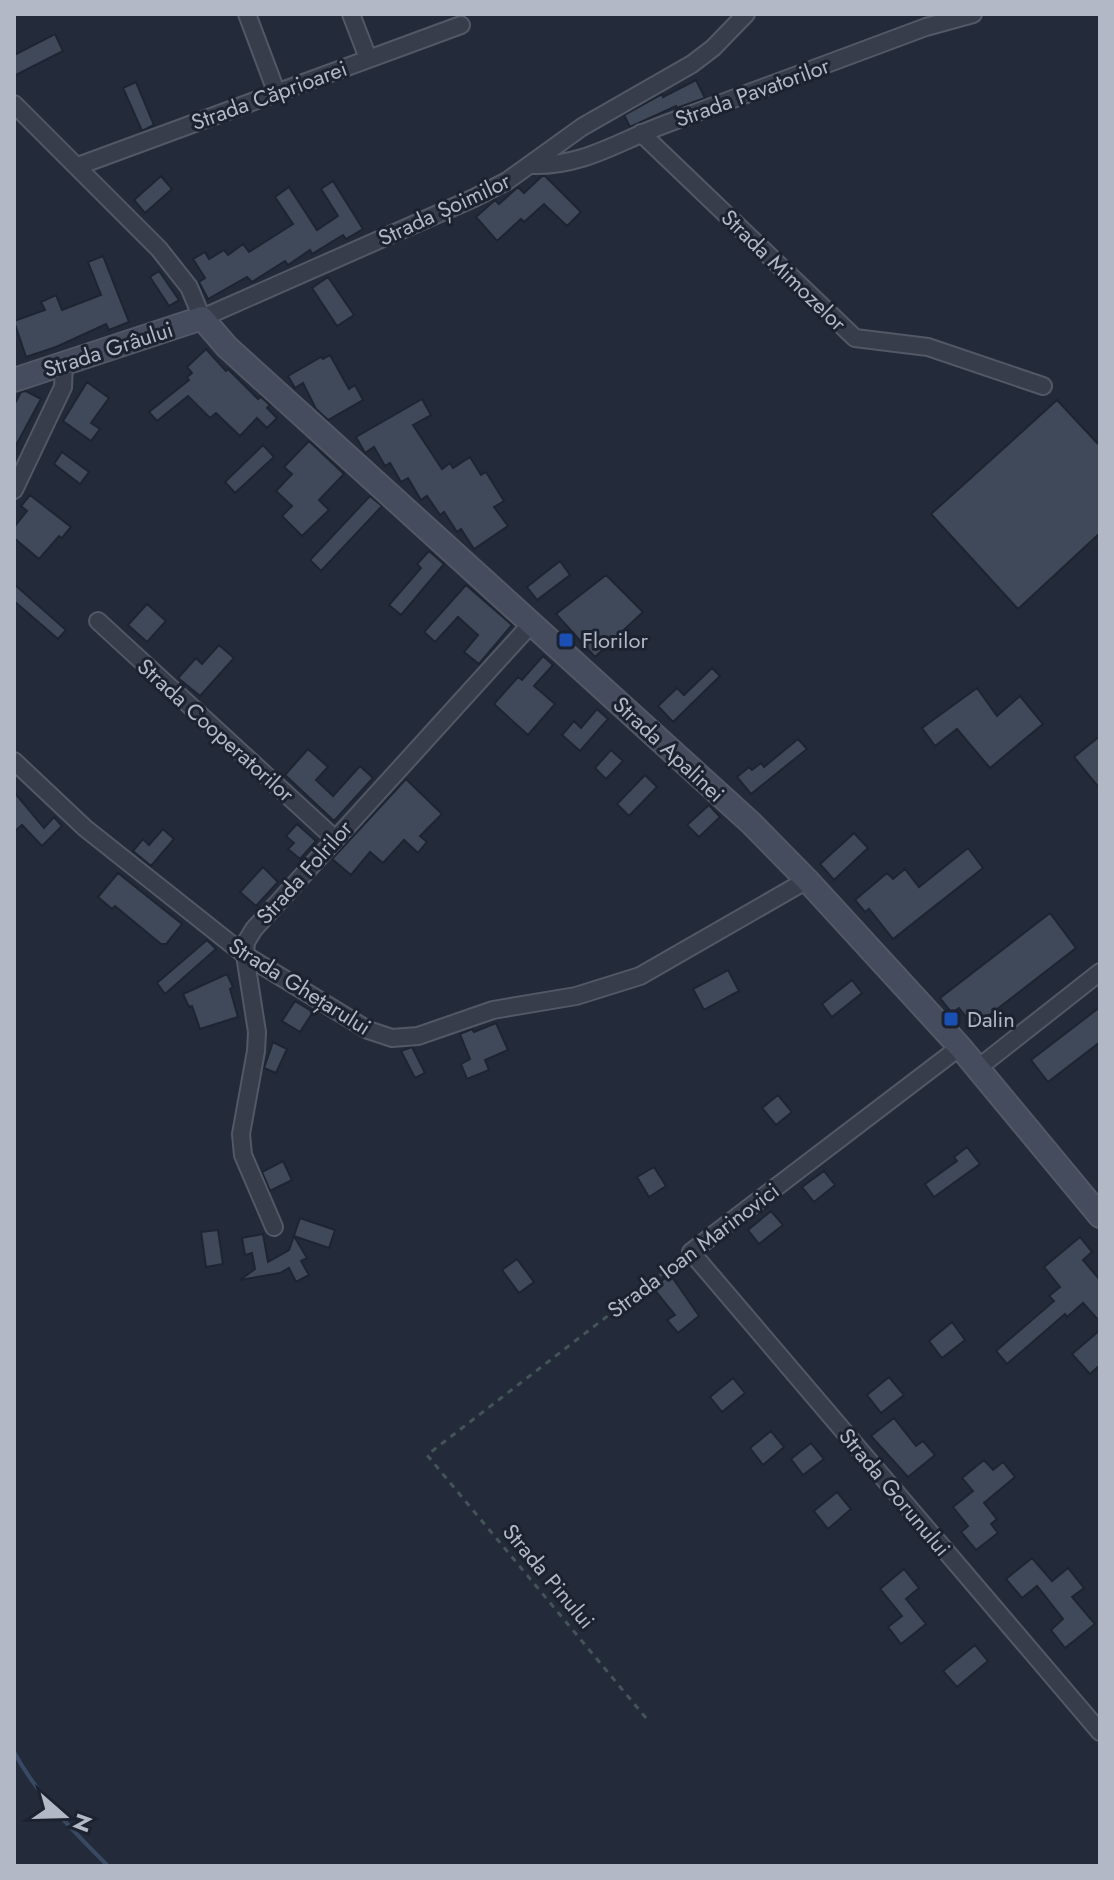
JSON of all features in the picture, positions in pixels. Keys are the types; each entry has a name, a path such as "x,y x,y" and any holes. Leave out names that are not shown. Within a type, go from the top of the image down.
{"street":[{"path":"247,14 276,91"},
{"path":"351,14 368,58"},
{"name":"Strada Șoimilor","path":"202,318 474,198 531,165 582,127 692,64 713,48 746,14"},
{"name":"Strada Pavatorilor","path":"531,165 571,163 641,133 926,27 973,14"},
{"name":"Strada Căprioarei","path":"78,166 461,25"},
{"path":"14,104 142,229 175,267 196,301 202,318"},
{"name":"Strada Mimozelor","path":"641,133 855,338 928,347 1043,386"},
{"name":"Strada Grâului","path":"14,380 202,318"},
{"name":"Strada Apalinei","path":"202,318 227,347 751,823 960,1047 1100,1216"},
{"path":"14,490 63,387 64,363"},
{"name":"Strada Cooperatorilor","path":"98,621 334,838"},
{"name":"Strada Folrilor","path":"245,955 246,942 254,929 532,623"},
{"name":"Strada Ghețarului","path":"14,761 85,828 245,955 368,1030 392,1038 406,1038 493,1010 576,996 640,976 807,880"},
{"path":"245,955 257,1032 241,1134 243,1155 274,1227"},
{"path":"978,1068 1100,972"},
{"name":"Strada Ioan Marinovici","path":"691,1252 960,1047"},
{"name":"Strada Gorunului","path":"691,1252 1100,1732"}],"path":[{"name":"Strada Ioan Marinovici","path":"427,1455 691,1252"},
{"name":"Strada Pinului","path":"427,1455 646,1718"}],"building":[{"path":"55,34 63,51 14,76 14,55"},
{"path":"696,80 705,98 676,106 630,127 624,115"},
{"path":"136,82 154,125 142,131 123,88"},
{"path":"161,176 172,189 145,213 134,200"},
{"path":"542,176 581,212 567,226 544,204 524,222 521,219 497,241 476,217 495,200 499,204 518,187 524,193"},
{"path":"333,181 363,229 346,239 343,235 312,254 310,250 288,265 285,261 252,282 247,277 208,299 199,282 205,278 193,259 205,252 209,259 224,250 228,255 243,244 249,252 293,224 275,197 289,187 317,230 338,216 321,189"},
{"path":"103,256 129,322 109,330 106,324 26,357 14,321 45,310 41,302 56,295 62,310 101,295 88,262"},
{"path":"159,271 179,300 169,306 150,277"},
{"path":"328,277 354,315 337,326 312,288"},
{"path":"206,349 258,399 261,397 270,405 267,408 277,418 267,428 257,418 240,436 216,413 210,418 188,396 157,421 149,412 189,380 187,377 192,373 187,367"},
{"path":"330,355 349,389 355,385 363,400 328,420 316,409 303,383 295,388 288,376"},
{"path":"87,382 109,398 91,423 100,429 91,441 63,421"},
{"path":"26,391 41,399 14,449 14,405 21,392"},
{"path":"422,399 431,415 413,425 442,469 450,463 453,468 470,457 481,475 486,472 504,501 494,507 508,526 474,549 461,529 457,532 444,512 440,515 427,496 421,500 408,478 401,482 390,463 385,466 374,447 365,453 356,437"},
{"path":"1057,400 1100,446 1100,533 1018,609 931,514"},
{"path":"309,441 344,474 319,500 329,510 302,536 282,516 292,506 276,491 292,474 284,467"},
{"path":"263,445 274,457 235,493 225,482"},
{"path":"62,452 89,472 80,484 54,464"},
{"path":"30,495 71,527 39,559 14,538 14,527 27,511 21,506"},
{"path":"370,496 382,506 321,571 310,560"},
{"path":"429,551 444,564 401,615 389,605 421,568 417,564"},
{"path":"560,561 570,575 537,600 527,587"},
{"path":"606,575 643,612 595,657 556,614"},
{"path":"14,584 66,630 58,639 14,601"},
{"path":"466,585 512,625 479,664 464,652 478,635 458,617 435,642 424,632"},
{"path":"147,604 166,621 147,642 128,625"},
{"path":"219,645 234,658 200,696 178,678 196,658 202,664"},
{"path":"543,656 553,665 534,686 555,704 528,735 494,704 518,677 522,680"},
{"path":"712,668 720,676 673,722 658,706 677,688 684,695"},
{"path":"977,688 997,716 1020,696 1043,724 990,768 957,729 935,746 922,728"},
{"path":"597,709 608,719 580,751 562,735 574,721 581,728"},
{"path":"1100,736 1100,789 1074,757"},
{"path":"798,739 807,749 751,794 737,777 749,767 752,770 761,763 764,767"},
{"path":"308,749 328,767 316,780 333,796 360,766 373,778 334,821 285,775"},
{"path":"611,750 623,761 606,779 595,768"},
{"path":"645,775 657,787 629,816 617,804"},
{"path":"406,779 442,814 420,836 427,842 418,853 404,840 383,863 370,852 351,875 332,859"},
{"path":"14,792 44,828 54,817 62,826 42,846 22,825 14,832"},
{"path":"709,805 720,817 699,837 687,825"},
{"path":"297,824 316,841 300,859 288,849 294,843 286,836"},
{"path":"163,829 174,839 151,866 133,851 143,839 149,845"},
{"path":"854,833 868,848 834,880 820,864"},
{"path":"968,848 983,868 893,939 869,909 865,912 855,900 887,873 893,879 905,869 919,887"},
{"path":"263,867 278,882 256,906 240,892"},
{"path":"118,873 182,924 166,944 161,944 115,906 112,909 98,897"},
{"path":"1050,913 1076,948 974,1027 959,1008 952,1013 940,998"},
{"path":"207,940 216,949 165,994 157,983"},
{"path":"728,970 739,991 704,1010 693,989"},
{"path":"227,974 233,987 230,989 238,1017 200,1029 192,1006 189,1007 183,994"},
{"path":"852,980 862,993 832,1017 822,1004"},
{"path":"295,1001 313,1012 300,1032 282,1021"},
{"path":"1100,1007 1100,1042 1048,1082 1031,1060"},
{"path":"496,1023 508,1050 485,1060 489,1070 467,1079 461,1064 470,1059 460,1034"},
{"path":"273,1042 287,1049 276,1073 264,1068"},
{"path":"412,1047 425,1073 415,1078 401,1051"},
{"path":"778,1095 792,1112 776,1125 762,1108"},
{"path":"967,1147 980,1164 934,1197 925,1184 957,1161 954,1157"},
{"path":"283,1161 292,1180 270,1191 262,1172"},
{"path":"654,1167 666,1186 649,1197 637,1177"},
{"path":"824,1171 835,1185 814,1202 802,1187"},
{"path":"771,1211 783,1225 759,1244 748,1230"},
{"path":"300,1218 335,1230 329,1248 294,1236 307,1258 301,1261 309,1275 296,1282 289,1268 280,1273 240,1280 255,1269 252,1253 245,1255 242,1238 263,1234 268,1262 289,1250"},
{"path":"218,1230 223,1264 206,1267 201,1232"},
{"path":"1080,1237 1092,1252 1083,1260 1100,1280 1100,1322 1083,1303 1067,1317 1065,1314 1007,1364 996,1351 1054,1301 1049,1296 1060,1287 1044,1267"},
{"path":"517,1259 534,1282 519,1293 502,1270"},
{"path":"670,1274 699,1316 678,1333 667,1320 675,1315 653,1288"},
{"path":"952,1322 965,1340 942,1358 929,1341"},
{"path":"1100,1330 1100,1365 1090,1374 1072,1354"},
{"path":"889,1377 904,1395 881,1413 867,1395"},
{"path":"733,1378 745,1393 722,1412 710,1397"},
{"path":"894,1418 916,1446 923,1441 935,1455 908,1477 871,1436"},
{"path":"771,1431 784,1447 763,1465 750,1448"},
{"path":"811,1443 824,1459 803,1475 791,1459"},
{"path":"984,1460 993,1470 1003,1462 1015,1477 984,1503 997,1519 991,1524 998,1533 976,1550 961,1532 968,1526 953,1507 973,1491 962,1478"},
{"path":"837,1492 851,1509 828,1529 814,1511"},
{"path":"1032,1558 1052,1581 1068,1568 1084,1588 1072,1597 1095,1624 1065,1648 1051,1630 1063,1619 1037,1586 1022,1598 1006,1579"},
{"path":"904,1569 919,1588 906,1599 926,1624 901,1644 888,1627 902,1616 880,1589"},
{"path":"975,1645 988,1661 957,1687 943,1671"}],"waterway":[{"path":"14,1752 45,1798 108,1866"}],"place":[{"name":"Florilor","path":"566,640"},
{"name":"Dalin","path":"951,1019"}]}
